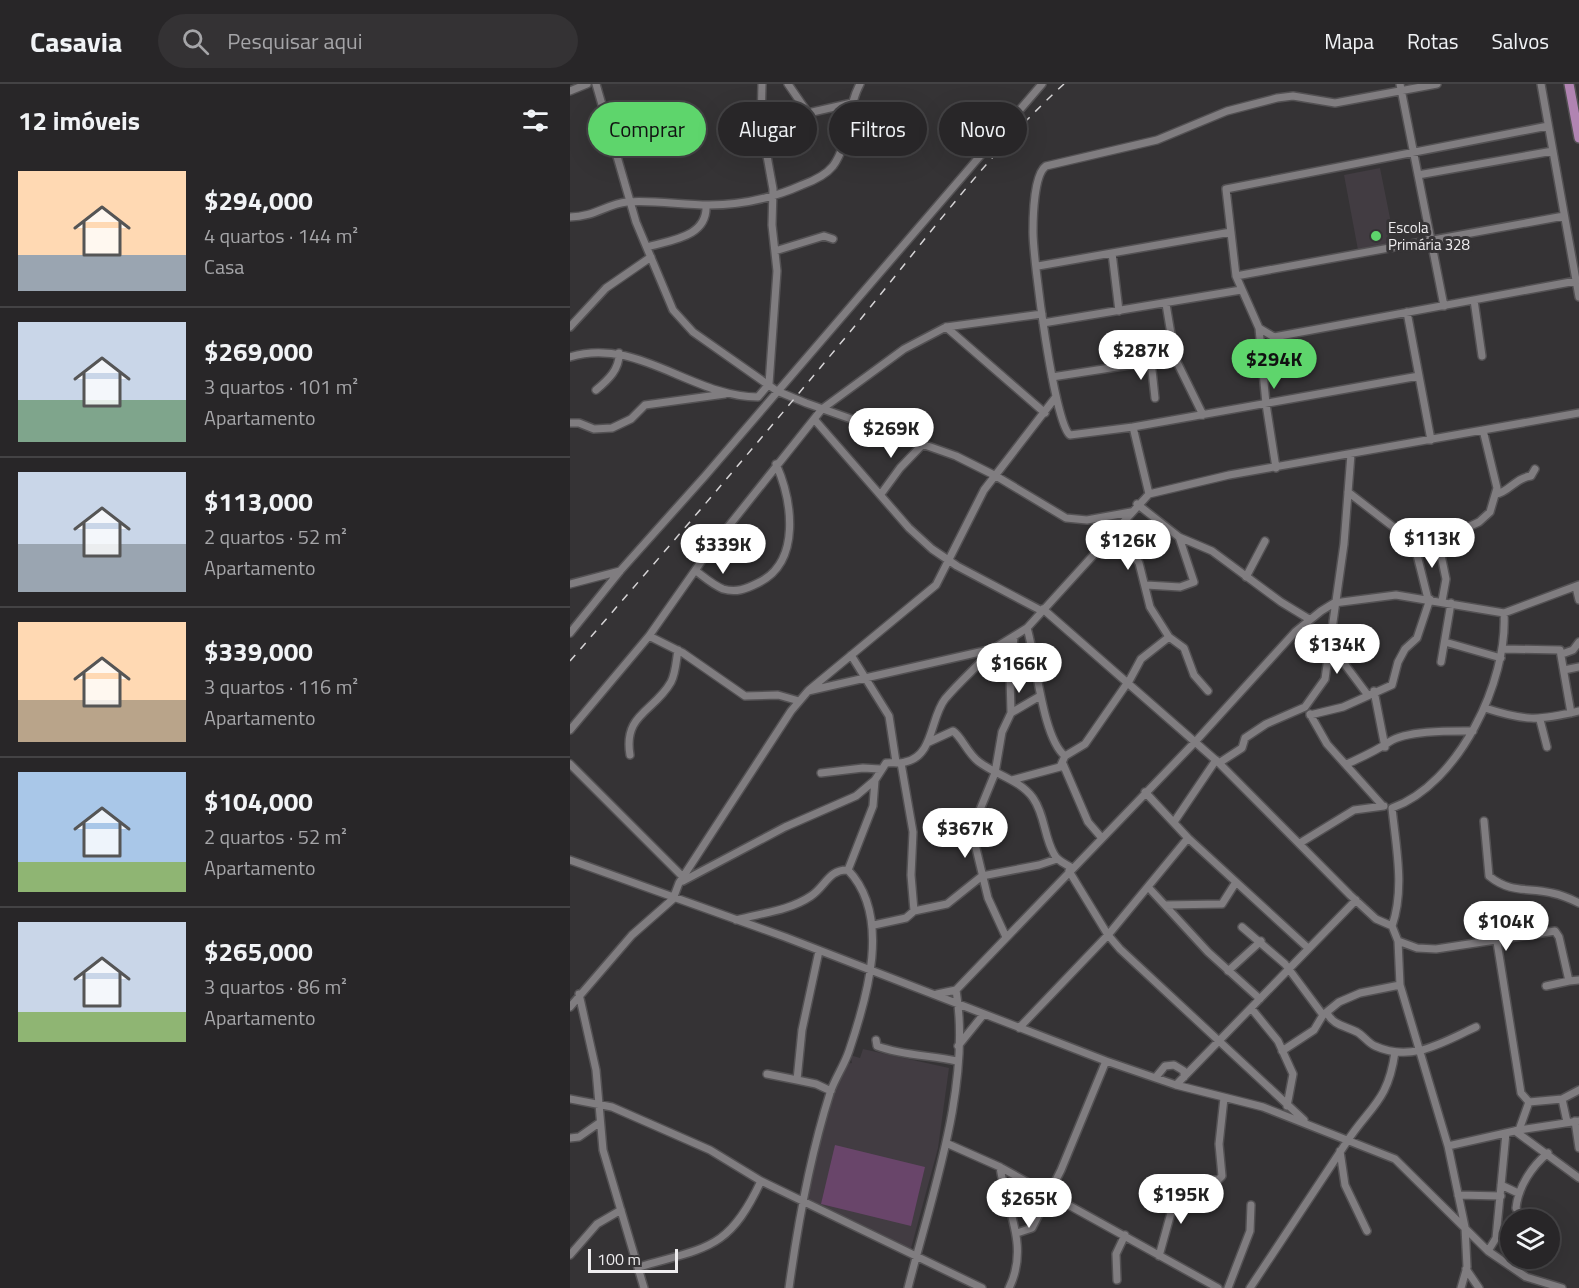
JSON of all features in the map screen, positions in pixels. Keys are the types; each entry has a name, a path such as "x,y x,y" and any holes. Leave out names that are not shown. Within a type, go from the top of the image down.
{"main road":[{"path":"1569,84 1579,138"}],"street":[{"path":"570,91 587,84"},
{"path":"596,84 629,202 673,310 682,323 777,391 822,409 924,443 996,476 1066,518 1087,520 1131,512"},
{"path":"570,357 597,351 619,353 725,393 758,397 769,384 770,346 777,286 773,196 760,123 762,84"},
{"path":"788,84 808,113 829,108"},
{"path":"852,102 860,84"},
{"path":"570,633 620,571 705,476 1042,84"},
{"path":"1419,376 1133,427 1070,435 1065,430 1055,398 1042,314 1033,231 1038,175 1046,166 1157,140 1227,111 1277,98 1293,96 1335,103 1401,87 1437,84"},
{"path":"1541,84 1579,297"},
{"path":"1401,87 1444,306"},
{"path":"1276,468 1266,404 1259,328 1236,276 1226,189 1548,126"},
{"path":"1418,175 1553,151"},
{"path":"570,217 590,216 629,202 665,201 706,205 773,196 813,181 833,165 838,156"},
{"path":"647,246 679,238 697,229 705,221 706,205"},
{"path":"1236,276 1564,216"},
{"path":"1038,266 1231,232"},
{"path":"775,252 819,237 833,239"},
{"path":"1112,253 1119,311"},
{"path":"570,327 606,288 651,257"},
{"path":"1259,328 1274,337 1576,281"},
{"path":"1044,323 1241,290"},
{"path":"1474,300 1482,356"},
{"path":"1166,303 1175,358 1203,415"},
{"path":"1407,312 1431,440"},
{"path":"570,730 649,636 776,464 822,409 904,350 946,327 1042,314"},
{"path":"946,327 1045,413"},
{"path":"596,390 615,371 620,362 619,353"},
{"path":"1052,377 1175,358"},
{"path":"1151,361 1155,398"},
{"path":"570,423 579,423 594,429 612,428 630,419 645,405 725,393"},
{"path":"570,1007 632,935 673,899 682,880 799,700 851,654 936,585 977,504 1055,398"},
{"path":"808,691 993,649 1014,637 1027,628 1137,504 1149,494 1194,482 1579,413"},
{"path":"814,419 909,528 950,561 1043,610 1218,762 1356,900 1376,918 1392,926"},
{"path":"1133,427 1149,494"},
{"path":"1414,543 1438,541 1485,519 1496,494 1496,479 1483,430"},
{"path":"881,494 900,468 924,443"},
{"path":"1174,822 1218,762 1242,748 1245,738 1266,724 1305,707 1325,679 1344,544 1351,454"},
{"path":"696,571 721,588 731,591 751,587 775,572 782,561 787,543 790,513 787,489 776,464"},
{"path":"1496,494 1505,492 1520,478 1531,476 1534,469"},
{"path":"1311,715 1343,707 1392,685 1398,662 1405,649 1416,638 1429,599 1414,543 1348,492"},
{"path":"1137,504 1179,537 1212,551 1309,619"},
{"path":"1113,531 1131,551 1146,585 1150,607 1169,637 1181,644 1192,665 1194,675 1208,691"},
{"path":"1146,585 1180,587 1194,582 1179,537"},
{"path":"1246,577 1265,541"},
{"path":"1438,541 1446,579 1442,601"},
{"path":"570,584 620,571"},
{"path":"937,994 956,990 1144,792 1195,742 1309,619 1334,603 1388,596 1429,599 1504,613 1578,586 1579,600"},
{"path":"1442,662 1450,603"},
{"path":"1300,843 1354,810 1382,805 1392,808 1408,800 1429,784 1462,749 1485,708 1502,658 1504,613"},
{"path":"1027,628 1040,696 1052,734 1065,756 1063,764 1088,822 1101,837"},
{"path":"649,636 678,650 745,696 778,695 799,700"},
{"path":"1006,937 991,904 982,876 975,850 974,828 995,773 1002,732 1011,713 1010,676 1014,637"},
{"path":"1065,756 1085,744 1141,659 1169,637"},
{"path":"1332,639 1346,666 1370,693 1385,747"},
{"path":"1445,642 1502,658"},
{"path":"1562,654 1573,650 1579,642"},
{"path":"1504,648 1557,649 1562,654 1571,713"},
{"path":"930,742 937,714 945,700 993,649"},
{"path":"630,755 628,741 634,721 670,683 678,650"},
{"path":"851,654 864,679 889,716 913,832 911,875 914,911"},
{"path":"1564,670 1579,668"},
{"path":"1011,713 1040,696"},
{"path":"1305,707 1327,744 1382,805"},
{"path":"1485,708 1514,717 1540,720 1579,711"},
{"path":"1540,720 1547,747"},
{"path":"848,870 873,806 875,780 880,770 886,763 911,760 930,742 953,731 971,756 995,773 1012,780 1033,797 1057,859 1071,870 1108,935 1287,1106 1308,1123"},
{"path":"1347,764 1393,741 1429,732 1473,731"},
{"path":"570,764 682,880"},
{"path":"1012,780 1051,772 1063,764"},
{"path":"821,773 863,768 880,770"},
{"path":"682,880 785,827 856,796 875,780"},
{"path":"1144,792 1188,838 1308,948"},
{"path":"1392,808 1398,873 1398,908 1392,926 1398,941 1400,985 1448,1146 1465,1227 1467,1269 1461,1288"},
{"path":"1484,820 1489,876 1499,884 1535,892 1551,892 1579,903"},
{"path":"1019,1028 1108,935 1188,838"},
{"path":"874,925 906,918 914,911 938,908 956,899 982,876 1039,865 1057,859"},
{"path":"570,860 937,994 982,1015 1106,1060 1176,1085 1308,1123 1395,1159 1488,1251 1526,1277 1562,1288"},
{"path":"736,920 791,906 816,892 831,874 848,870"},
{"path":"789,1288 802,1201 831,1090 849,1052 862,1009 868,970 874,925 858,882 848,870"},
{"path":"1165,905 1222,904 1236,882"},
{"path":"1149,888 1228,971 1260,999"},
{"path":"1176,1085 1356,900"},
{"path":"1242,927 1261,941 1290,970 1325,1014 1333,1021 1365,1036 1375,1046 1395,1052 1419,1052 1476,1027"},
{"path":"1398,941 1425,949 1497,942 1555,931 1560,937 1569,981"},
{"path":"1228,971 1261,941"},
{"path":"1497,942 1521,1094 1529,1102"},
{"path":"797,1080 802,1030 819,951"},
{"path":"1545,986 1579,980"},
{"path":"1282,1051 1314,1030 1325,1014 1348,998 1400,985"},
{"path":"908,1288 946,1143 958,1047 956,990"},
{"path":"579,994 591,1043 599,1104 598,1123 603,1150 645,1288"},
{"path":"1251,1008 1266,1024 1293,1074 1287,1106"},
{"path":"958,1047 982,1015"},
{"path":"876,1040 877,1046 898,1053 930,1055 957,1061"},
{"path":"1250,1288 1348,1139 1381,1098 1392,1072 1395,1052"},
{"path":"1017,1233 1032,1228 1049,1196 1106,1060"},
{"path":"1156,1077 1165,1066 1174,1065 1184,1071 1184,1077"},
{"path":"767,1074 816,1084 831,1090"},
{"path":"1529,1102 1562,1099 1579,1090"},
{"path":"1159,1256 1179,1184 1189,1180 1218,1180 1222,1176 1219,1144 1224,1098"},
{"path":"570,1099 599,1104 628,1113 710,1150 761,1181 982,1288"},
{"path":"1562,1099 1566,1122"},
{"path":"1517,1130 1529,1102"},
{"path":"1448,1146 1517,1130 1577,1121 1579,1149"},
{"path":"570,1138 579,1137 598,1123"},
{"path":"1517,1130 1579,1178"},
{"path":"1488,1251 1496,1238 1506,1133"},
{"path":"946,1143 1000,1167 1218,1288"},
{"path":"1340,1151 1345,1185 1366,1232"},
{"path":"1517,1209 1518,1193 1535,1164 1548,1153"},
{"path":"1000,1167 1017,1233 1019,1256 1009,1288"},
{"path":"639,1266 721,1240 744,1215 761,1181"},
{"path":"1502,1185 1518,1193"},
{"path":"1458,1195 1500,1196"},
{"path":"1228,1288 1250,1232 1251,1205"},
{"path":"570,1255 597,1224 621,1210"},
{"path":"1117,1280 1116,1254 1125,1235"},
{"path":"1467,1269 1479,1288"}],"shaded area":[{"path":"1380,168 1395,243 1358,250 1344,175"},
{"path":"863,1049 949,1068 938,1148 910,1252 802,1201 831,1091 843,1064 852,1063 850,1055 860,1058"},
{"path":"835,1145 925,1167 911,1226 821,1204"}],"railway":[{"path":"570,661 787,407 983,168 1064,84"}],"place":[{"name":"Escola Primária 328","path":"1376,236"}]}
